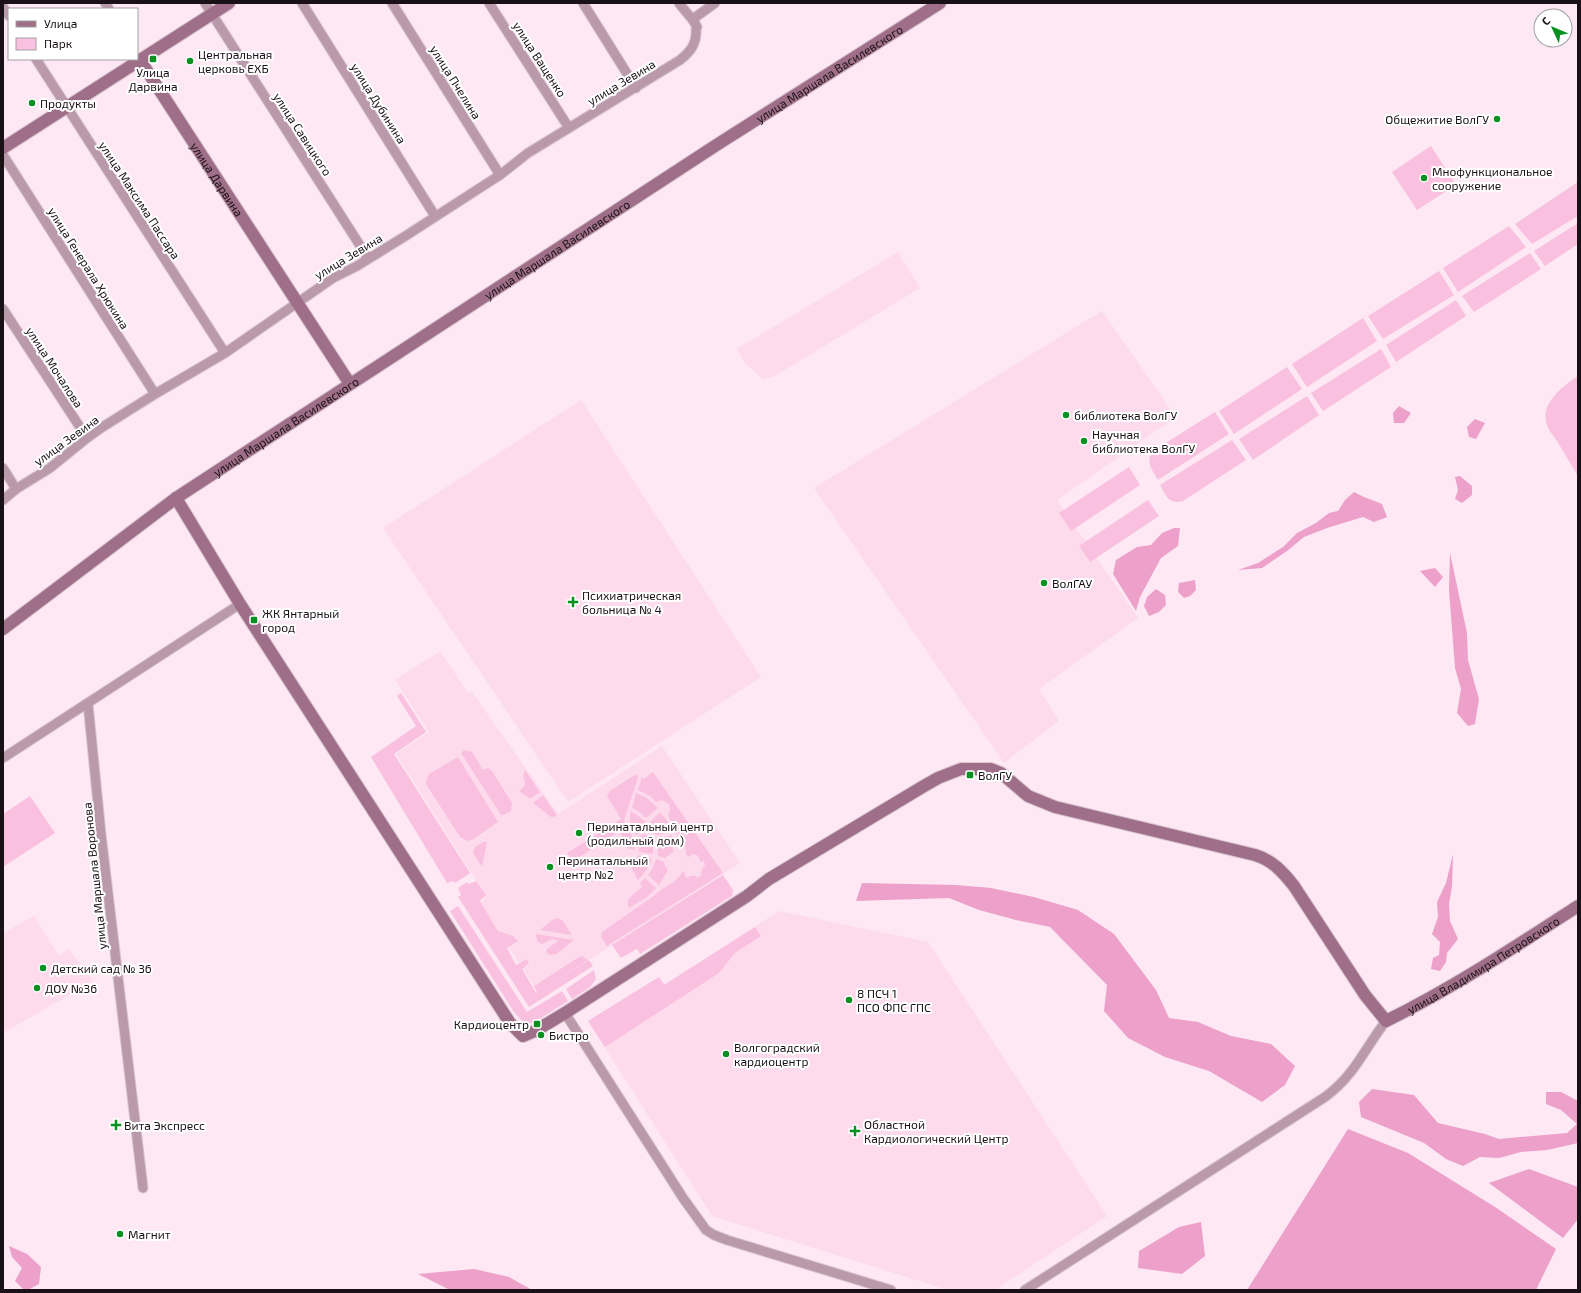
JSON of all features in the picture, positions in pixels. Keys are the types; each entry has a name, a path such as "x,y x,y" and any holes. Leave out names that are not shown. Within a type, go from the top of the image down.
{"street":[{"name":"улица Савицкого","path":"205,3 368,258"},
{"path":"138,58 229,3"},
{"name":"улица Дубинина","path":"302,3 435,216"},
{"name":"улица Пчелина","path":"392,3 500,175"},
{"name":"улица Ващенко","path":"489,3 569,128"},
{"path":"582,3 636,88"},
{"path":"679,3 685,12 694,19 715,3"},
{"name":"улица Маршала Василевского","path":"3,629 176,498 724,140 940,3"},
{"name":"улица Зевина","path":"3,500 16,489 50,468 87,438 155,394 226,353 333,278 357,266 500,175 528,153 636,88 686,55 695,42 697,28 694,19"},
{"name":"улица Дарвина","path":"138,58 350,384"},
{"name":"улица Максима Пассара","path":"37,60 226,353"},
{"path":"3,148 135,60"},
{"name":"улица Генерала Хрюкина","path":"3,155 155,394"},
{"name":"улица Мочалова","path":"3,309 87,438"},
{"path":"3,468 16,489"},
{"path":"176,498 240,604 515,1028 523,1036 535,1031 565,1013 747,896 769,880 924,786 938,778 961,769 991,769 1001,773 1028,796 1055,807 1249,854 1268,860 1282,871 1294,886 1364,995 1386,1020 1352,1072 1335,1090 1025,1290"},
{"path":"3,758 240,604"},
{"name":"улица Маршала Воронова","path":"88,704 101,834 143,1188"},
{"name":"улица Владимира Петровского","path":"1386,1020 1427,1001 1468,977 1578,906"},
{"path":"565,1013 683,1198 706,1230 727,1240 891,1290"}],"shaded area":[{"path":"898,252 920,288 773,377 763,379 745,363 737,349"},
{"path":"1102,311 1176,417 1057,500 1138,618 1039,689 1059,721 1004,763 814,488"},
{"name":"Психиатрическая больница № 4","path":"581,400 761,677 568,802 383,528"},
{"path":"1399,406 1411,413 1404,423 1394,423 1393,413"},
{"path":"1475,419 1485,423 1476,439 1469,437 1467,427"},
{"path":"1460,476 1472,486 1472,495 1462,503 1455,499 1458,490 1455,477"},
{"path":"1354,492 1382,504 1387,517 1374,522 1363,517 1327,528 1304,537 1262,568 1238,570 1258,563 1283,547 1297,533 1316,523 1329,513 1338,511 1345,500"},
{"path":"1174,528 1180,528 1178,546 1161,558 1140,597 1136,611 1113,574 1116,560 1137,547 1151,545 1162,533"},
{"path":"1450,553 1467,633 1468,660 1479,699 1475,724 1468,726 1457,713 1461,689 1455,668 1449,590"},
{"path":"1435,568 1443,577 1435,587 1420,571"},
{"path":"1195,580 1196,590 1190,596 1184,598 1178,592 1179,583"},
{"path":"1156,589 1165,595 1166,605 1159,612 1149,616 1144,606 1147,597"},
{"path":"440,651 468,693 472,692 558,814 662,746 740,863 538,993 481,903 486,896 396,754 429,732 395,680"},
{"path":"1453,854 1452,887 1449,904 1450,921 1458,939 1447,953 1446,962 1440,971 1431,969 1433,958 1439,955 1440,942 1432,934 1438,917 1437,902 1446,883"},
{"path":"862,883 956,885 991,888 1034,897 1078,910 1114,934 1156,990 1169,1018 1198,1022 1231,1036 1271,1044 1295,1066 1285,1085 1262,1102 1209,1071 1165,1057 1128,1038 1104,1011 1107,985 1050,927 979,910 949,898 856,901"},
{"name":"Областной Кардиологический Центр","path":"779,911 928,942 1107,1216 995,1290 948,1290 712,1216 588,1021 659,977 665,985"},
{"name":"Детский сад № 36","path":"34,916 59,956 69,949 93,981 3,1033 3,933"},
{"path":"1372,1089 1414,1095 1438,1123 1485,1134 1499,1139 1567,1133 1577,1124 1561,1110 1546,1104 1546,1092 1561,1092 1578,1101 1578,1143 1547,1150 1521,1152 1499,1158 1480,1157 1463,1166 1446,1159 1424,1143 1361,1117 1359,1102"},
{"path":"1348,1129 1408,1153 1495,1207 1556,1249 1536,1290 1247,1290"},
{"path":"1529,1169 1578,1187 1578,1219 1563,1238 1489,1183"},
{"path":"1201,1222 1205,1256 1182,1274 1138,1268 1139,1251 1179,1227"},
{"path":"9,1246 27,1254 41,1267 39,1284 28,1290 24,1290 15,1281 22,1268 12,1257"},
{"path":"474,1269 509,1277 532,1290 450,1290 418,1274"}],"green space":[{"name":"Мнофункциональное сооружение","path":"1431,146 1456,185 1417,210 1392,172"},
{"path":"1578,182 1578,216 1532,244 1515,224"},
{"path":"1578,223 1578,244 1545,266 1534,251"},
{"path":"1509,226 1526,247 1458,292 1443,268"},
{"path":"1530,253 1541,269 1474,312 1462,296"},
{"path":"1439,271 1454,295 1383,339 1368,316"},
{"path":"1456,300 1466,316 1396,362 1386,345"},
{"path":"1363,318 1377,341 1307,387 1292,364"},
{"path":"1381,349 1391,367 1323,411 1311,393"},
{"path":"1287,367 1302,389 1234,434 1219,411"},
{"path":"1578,376 1578,476 1549,429 1545,417 1549,403 1554,396 1559,390"},
{"path":"1307,396 1319,415 1253,460 1239,439"},
{"path":"1215,412 1229,434 1158,480 1149,462 1153,451"},
{"path":"1232,440 1246,460 1183,501 1174,502 1168,499 1160,485"},
{"path":"1129,467 1140,485 1071,531 1059,513"},
{"path":"1148,500 1159,516 1090,562 1079,546"},
{"path":"401,693 426,732 394,754 470,873 455,883 453,881 447,883 371,757 416,726 397,696"},
{"path":"464,750 472,752 483,770 488,768 492,771 512,803 511,811 501,815 461,753"},
{"path":"458,757 498,822 472,840 468,841 460,837 426,784 429,774"},
{"path":"525,770 540,792 530,799 519,791 525,785 523,776"},
{"path":"653,772 723,873 607,946 601,937 602,932 677,879 683,871 685,873 684,875 688,878 690,876 696,876 697,878 702,875 701,873 703,867 705,866 704,861 701,862 697,855 692,854 691,856 687,857 684,843 675,832 668,815 670,810 669,804 662,800 656,802 650,796 638,790 642,777 644,779"},
{"path":"636,774 638,777 624,821 627,826 573,861 567,853 621,819 607,796 610,791"},
{"path":"636,793 647,798 658,808 646,818 632,808"},
{"path":"543,795 557,815 551,817 533,803"},
{"path":"30,796 55,833 3,867 3,814"},
{"path":"630,811 646,822 643,826 644,831 636,835 630,824"},
{"path":"660,812 668,822 671,832 656,835 650,822"},
{"path":"628,828 633,838 635,850 627,848 626,841 620,833"},
{"path":"645,834 653,838 653,854 639,852 638,837"},
{"path":"672,835 673,852 665,858 658,856 657,839"},
{"path":"483,842 487,842 482,867 473,853 475,847"},
{"path":"638,855 652,859 649,867 638,880 631,867"},
{"path":"656,859 664,862 668,870 659,885 648,875 653,868"},
{"path":"723,875 733,890 732,896 640,954 637,949 621,958 612,945"},
{"path":"645,878 656,888 647,897 629,908 628,899 642,887 640,883"},
{"path":"476,881 486,895 480,901 498,931 513,936 518,941 507,948 516,965 527,959 529,963 522,969 536,993 537,992 534,986 579,957 582,956 588,960 549,985 589,960 593,966 529,1007 458,897 461,895 458,888 467,882 469,884"},
{"path":"458,906 527,1012 562,991 568,1001 533,1023 526,1023 521,1020 512,1009 450,911"},
{"path":"558,918 563,921 572,935 540,930 552,920"},
{"path":"755,927 761,936 735,953 719,973 605,1047 588,1021 659,977 664,985"},
{"path":"536,934 574,940 557,954 550,955 546,952 547,949 558,941 552,939 542,944 537,941"},
{"path":"594,970 596,979 590,987 572,999 566,989"}],"place":[{"name":"Улица Дарвина","path":"153,59"},
{"name":"Центральная церковь ЕХБ","path":"190,61"},
{"name":"Продукты","path":"32,103"},
{"name":"Общежитие ВолГУ","path":"1497,119"},
{"name":"Мнофункциональное сооружение","path":"1424,178"},
{"name":"библиотека ВолГУ","path":"1066,415"},
{"name":"Научная библиотека ВолГУ","path":"1084,441"},
{"name":"ВолГАУ","path":"1044,583"},
{"name":"Психиатрическая больница № 4","path":"573,602"},
{"name":"ЖК Янтарный город","path":"254,620"},
{"name":"ВолГУ","path":"970,775"},
{"name":"Перинатальный центр (родильный дом)","path":"579,833"},
{"name":"Перинатальный центр №2","path":"550,867"},
{"name":"Детский сад № 36","path":"43,968"},
{"name":"ДОУ №36","path":"37,988"},
{"name":"8 ПСЧ 1 ПСО ФПС ГПС","path":"849,1000"},
{"name":"Кардиоцентр","path":"537,1024"},
{"name":"Бистро","path":"541,1035"},
{"name":"Волгоградский кардиоцентр","path":"726,1054"},
{"name":"Вита Экспресс","path":"116,1125"},
{"name":"Областной Кардиологический Центр","path":"855,1131"},
{"name":"Магнит","path":"120,1234"}]}
